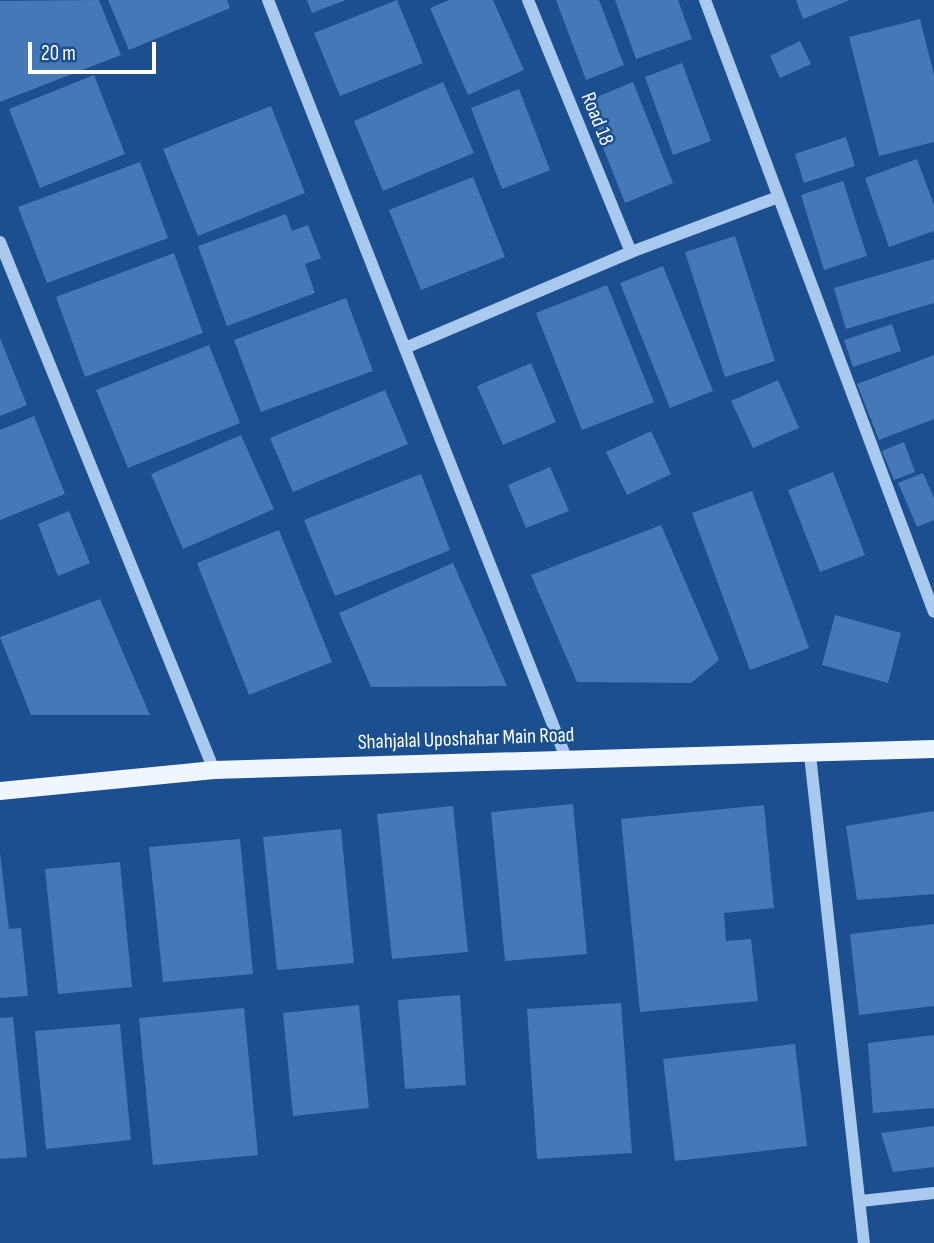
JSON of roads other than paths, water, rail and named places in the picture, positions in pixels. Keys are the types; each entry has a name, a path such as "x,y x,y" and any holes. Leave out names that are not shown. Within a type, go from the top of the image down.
{"main road":[{"name":"Shahjalal Uposhahar Main Road","path":"0,791 214,771 566,758 810,755 934,749"}],"street":[{"path":"268,0 566,758"},
{"name":"Road 18","path":"528,0 631,252"},
{"path":"705,0 934,612"},
{"path":"404,348 631,252 778,197"},
{"path":"0,242 214,771"},
{"path":"810,755 864,1243"},
{"path":"861,1201 934,1193"}]}
